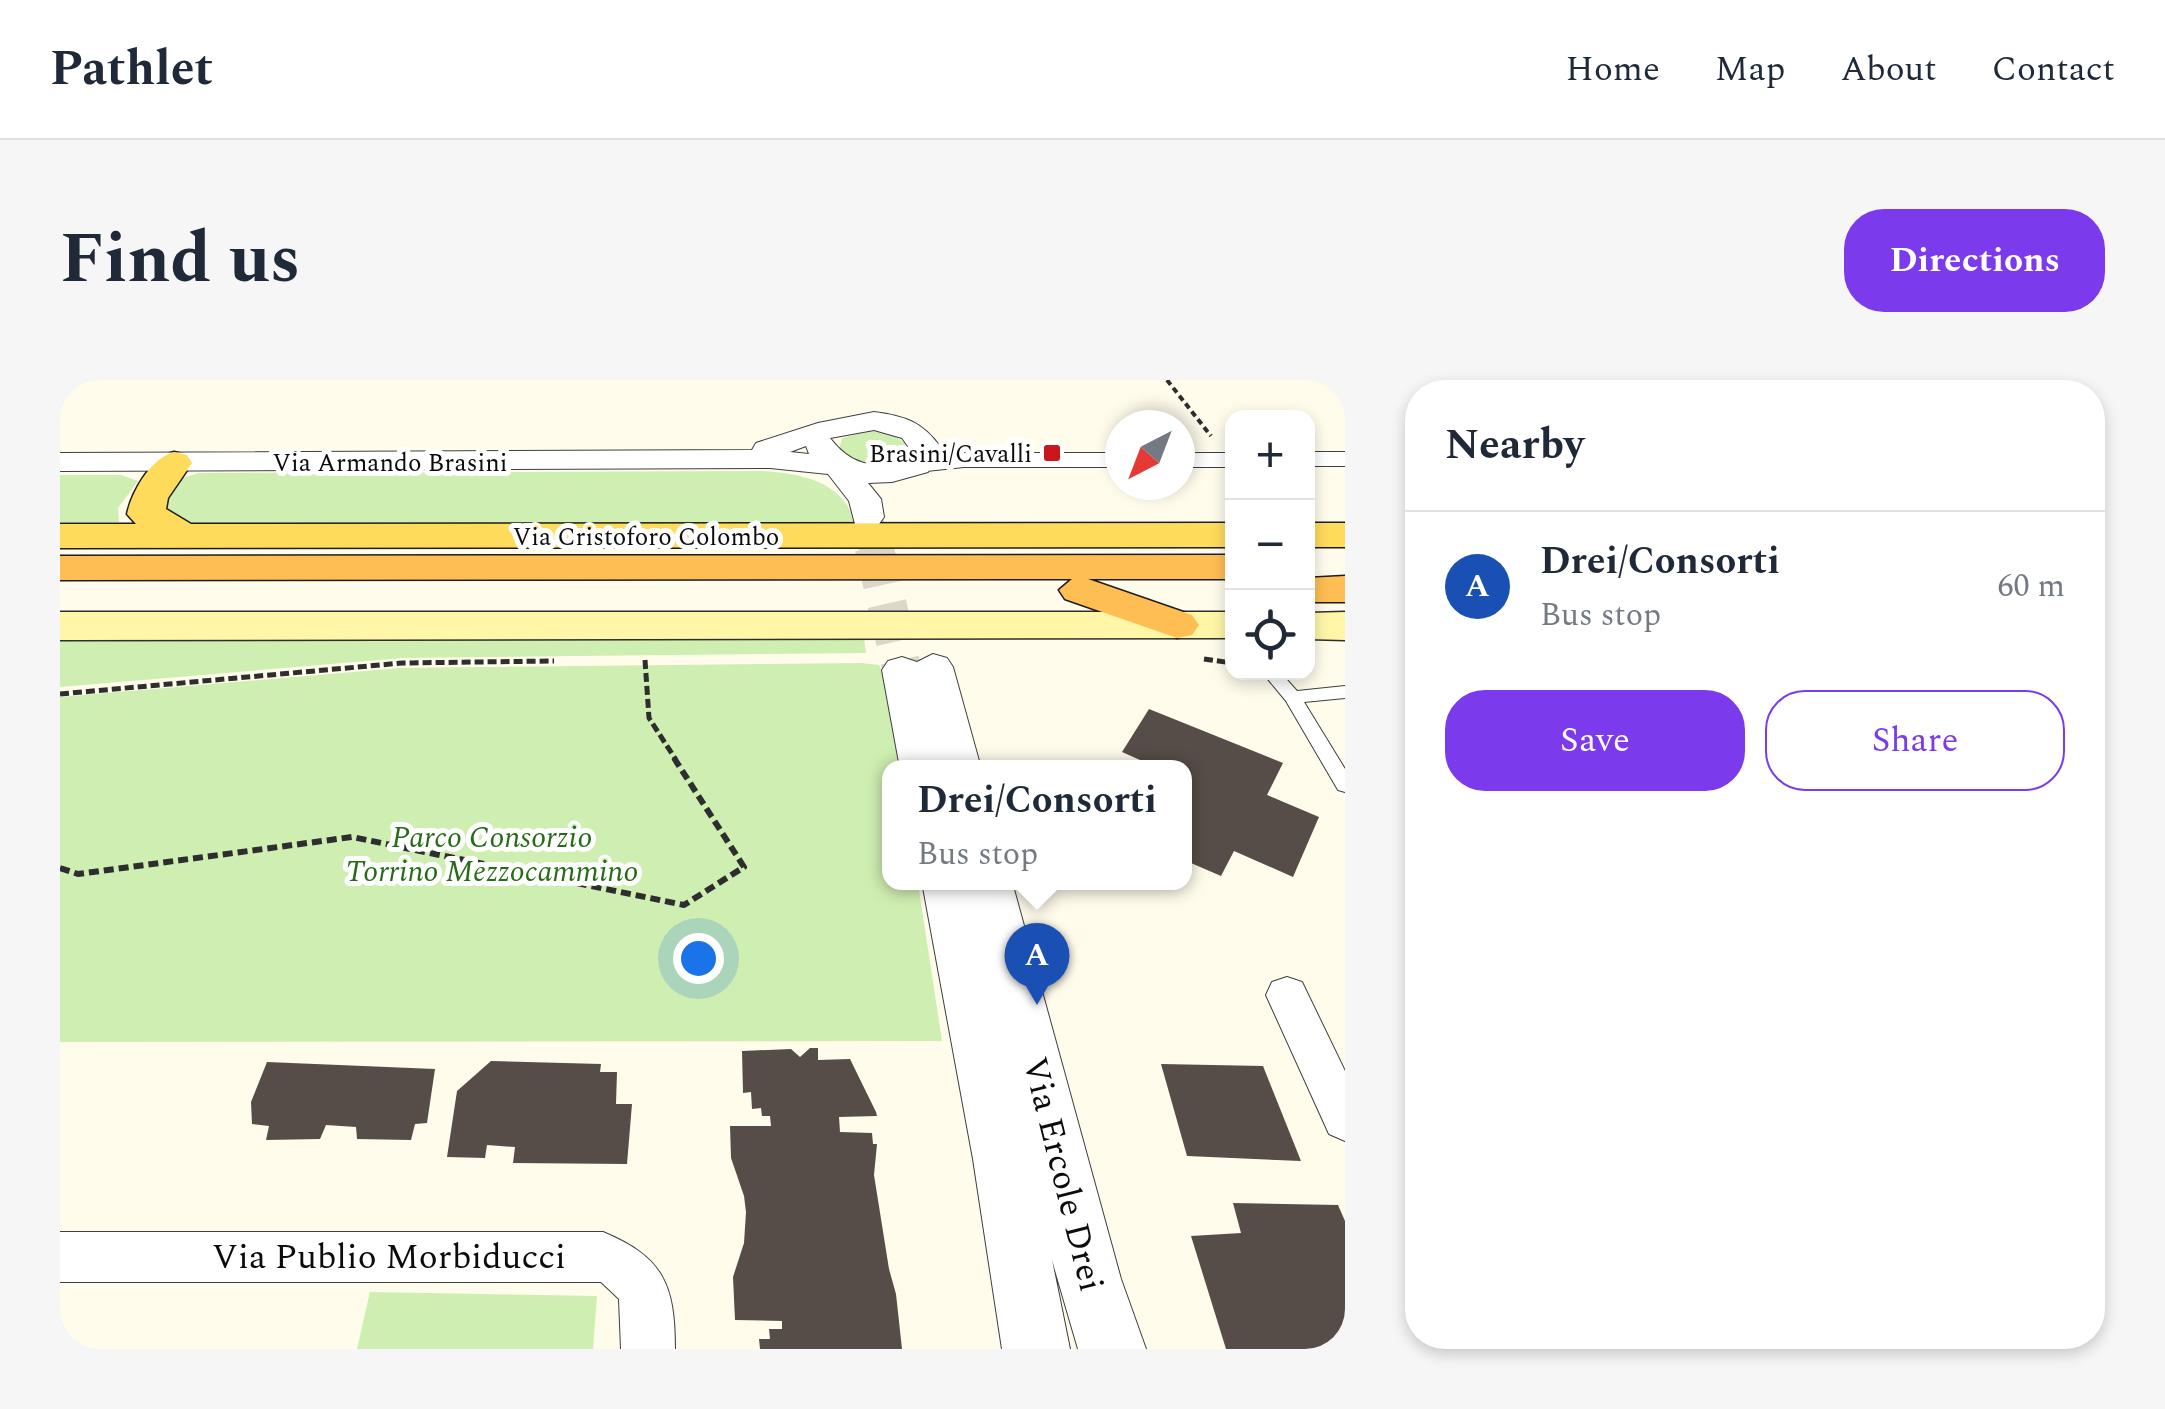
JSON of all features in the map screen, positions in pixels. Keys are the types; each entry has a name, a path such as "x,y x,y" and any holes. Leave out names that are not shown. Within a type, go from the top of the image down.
{"highway":[{"name":"Via Cristoforo Colombo","path":"60,568 1225,567"},
{"path":"1315,567 1345,567"},
{"path":"1080,590 1176,625"},
{"name":"Via Cristoforo Colombo","path":"60,591 1080,590 1225,618"},
{"path":"1315,590 1345,590"}],"main road":[{"path":"174,463 149,498 146,514 182,536"},
{"path":"1315,535 1345,534"},
{"name":"Via Cristoforo Colombo","path":"60,536 1225,535"},
{"name":"Via Cristoforo Colombo","path":"60,626 1176,625 1225,620"},
{"path":"1315,626 1345,626"}],"street":[{"name":"Via Armando Brasini","path":"720,460 866,421 971,449 1038,460"},
{"path":"826,432 820,448 842,467 844,477 881,516 913,466 924,457 926,448 912,432"},
{"path":"1315,459 1345,459"},
{"name":"Via Armando Brasini","path":"60,462 790,460 881,474 913,466 1105,460"},
{"path":"1195,460 1225,460"},
{"path":"922,760 917,669 956,760"},
{"name":"Via Ercole Drei","path":"948,890 1003,1159 1036,1349"},
{"name":"Via Ercole Drei","path":"990,890 1090,1278 1112,1349"},
{"path":"1287,995 1345,1119"},
{"name":"Via Publio Morbiducci","path":"60,1256 603,1257 628,1268 643,1289 648,1308 648,1349"}],"lane":[{"path":"1277,680 1293,697 1345,785"},
{"path":"1293,697 1345,692"}],"path":[{"path":"1166,380 1225,452"},
{"path":"627,660 664,660"},
{"path":"60,868 78,874 352,837 684,905 744,867 649,718 646,660"},
{"path":"60,694 402,663 572,661"}],"green space":[{"path":"869,431 891,434 905,443 907,454 890,463 873,465 839,450 842,438"},
{"path":"760,471 818,482 841,497 855,523 185,525 156,511 172,481 199,473"},
{"path":"60,475 121,475 138,481 118,508 119,522 60,522"},
{"path":"864,638 866,653 402,658 60,687 60,639"},
{"name":"Parco Consorzio Torrino Mezzocammino","path":"879,665 888,685 899,760 882,760 882,890 919,890 942,1041 60,1042 60,697 400,668"},
{"path":"370,1292 597,1296 593,1349 357,1349"}],"building":[{"path":"1149,709 1283,763 1267,795 1319,817 1293,877 1234,851 1221,876 1192,863 1192,760 1140,760 1122,752"},
{"path":"810,1048 818,1048 818,1060 850,1059 876,1112 877,1116 839,1117 840,1132 872,1133 873,1144 877,1144 874,1175 902,1349 760,1349 759,1339 770,1339 769,1329 782,1329 782,1321 735,1320 733,1277 744,1243 746,1212 731,1158 730,1126 771,1126 770,1116 762,1116 761,1108 752,1109 751,1092 743,1093 742,1051 791,1049 800,1057"},
{"path":"491,1061 601,1064 600,1072 617,1072 616,1104 632,1104 627,1164 513,1163 515,1147 487,1145 485,1158 447,1157 457,1091"},
{"path":"267,1062 435,1069 427,1123 415,1124 411,1140 357,1139 356,1127 326,1125 320,1139 266,1140 269,1126 252,1124 251,1102"},
{"path":"1161,1064 1263,1066 1301,1161 1187,1156"},
{"path":"1233,1203 1338,1205 1345,1221 1345,1349 1226,1349 1191,1236 1241,1233"}],"tunnel":[{"path":"867,517 875,550"},
{"path":"874,547 902,670"}],"place":[{"name":"Brasini/Cavalli","path":"1052,453"},
{"name":"Drei/Consorti","path":"1037,1005"}]}
